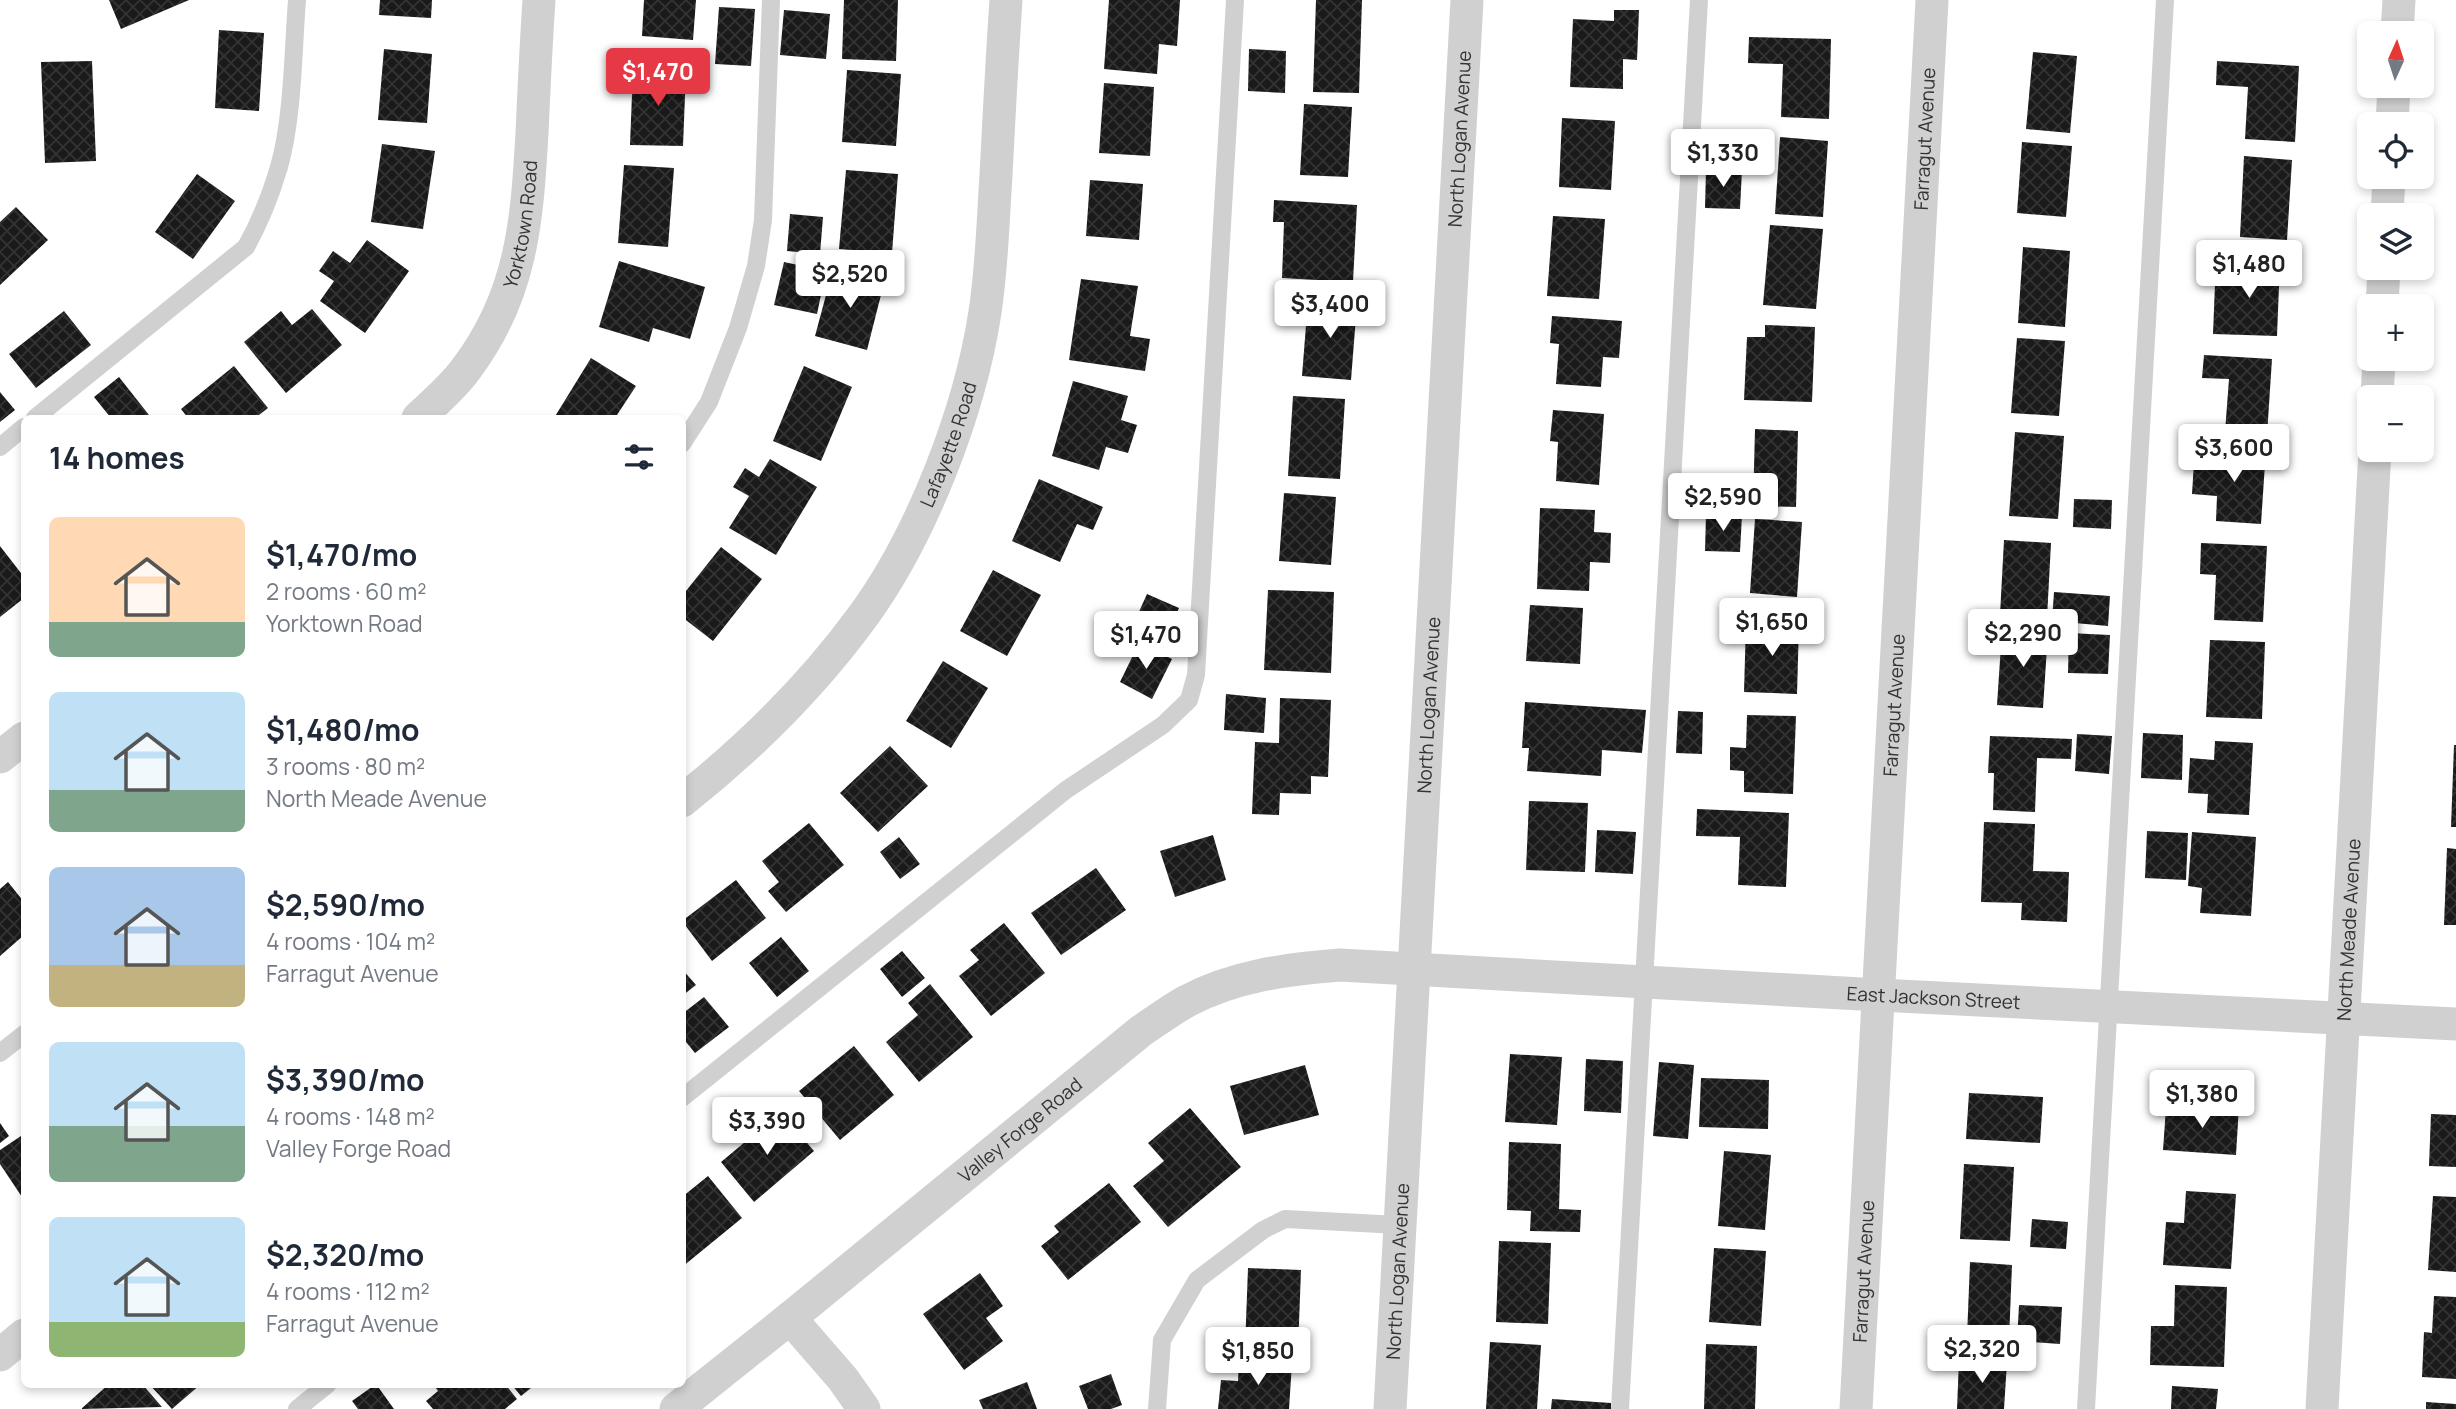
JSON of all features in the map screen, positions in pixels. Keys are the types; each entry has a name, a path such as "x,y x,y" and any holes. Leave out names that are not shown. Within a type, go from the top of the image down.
{"street":[{"name":"Yorktown Road","path":"421,415 466,370 509,293 521,250 528,201 539,0"},
{"name":"Lafayette Road","path":"686,798 761,733 831,656 864,614 900,555 952,442 971,379 985,313 1006,0"},
{"name":"North Logan Avenue","path":"1390,1409 1467,0"},
{"name":"Farragut Avenue","path":"1856,1409 1932,0"},
{"path":"2398,21 2399,0"},
{"name":"North Meade Avenue","path":"2322,1409 2374,462"},
{"path":"0,757 21,740"},
{"name":"Valley Forge Road","path":"676,1409 1141,1031 1187,1001 1236,980 1292,968 1340,964 1413,969"},
{"name":"East Jackson Street","path":"1413,969 2456,1024"},
{"path":"790,1318 843,1379 864,1409"},
{"path":"0,1355 21,1338"}],"lane":[{"path":"39,415 246,247 257,226 279,167 286,133 297,0"},
{"path":"686,438 709,402 737,328 756,266 763,220 771,0"},
{"path":"686,1095 1066,790 1163,725 1189,700 1196,675 1235,0"},
{"path":"1619,1409 1699,0"},
{"path":"2085,1409 2165,0"},
{"path":"0,447 21,430"},
{"path":"0,1053 21,1036"},
{"path":"1157,1409 1161,1340 1197,1280 1263,1230 1285,1219 1399,1225"},
{"path":"297,1409 323,1388"}],"building":[{"path":"109,0 189,0 121,29"},
{"path":"380,0 432,0 431,18 379,15"},
{"path":"644,0 696,0 693,40 642,36"},
{"path":"844,0 898,0 896,61 842,59"},
{"path":"1109,0 1180,0 1177,46 1159,44 1157,74 1104,69"},
{"path":"1316,0 1362,0 1359,93 1313,92"},
{"path":"719,7 755,9 751,66 715,64"},
{"path":"784,10 830,14 826,59 780,55"},
{"path":"1614,10 1639,10 1637,60 1623,59 1623,89 1570,87 1573,19 1614,21"},
{"path":"219,30 264,33 259,111 215,108"},
{"path":"1749,37 1831,39 1829,119 1781,117 1783,64 1748,63"},
{"path":"384,49 432,54 427,123 378,120"},
{"path":"1249,49 1286,51 1285,93 1248,91"},
{"path":"2033,52 2077,56 2070,133 2026,129"},
{"path":"92,61 96,161 45,163 41,62"},
{"path":"2217,61 2299,66 2295,142 2245,139 2248,87 2216,85"},
{"path":"633,69 686,71 683,146 630,145"},
{"path":"847,70 901,74 896,146 842,142"},
{"path":"1104,83 1154,87 1150,156 1099,153"},
{"path":"1304,104 1352,107 1348,177 1300,175"},
{"path":"1562,118 1615,121 1611,190 1559,187"},
{"path":"1780,137 1828,141 1823,217 1775,214"},
{"path":"2022,142 2072,146 2066,217 2017,213"},
{"path":"382,144 435,151 423,229 371,222"},
{"path":"2244,156 2292,160 2287,240 2240,237"},
{"path":"624,165 674,168 668,247 618,243"},
{"path":"1706,169 1742,170 1740,209 1705,208"},
{"path":"846,170 898,174 892,253 839,249"},
{"path":"197,174 235,201 193,259 155,232"},
{"path":"1090,180 1143,184 1139,240 1086,236"},
{"path":"1274,200 1357,205 1353,282 1282,278 1284,222 1273,222"},
{"path":"16,207 48,240 0,285 0,222"},
{"path":"790,214 823,217 820,254 787,251"},
{"path":"1553,216 1605,219 1599,299 1547,296"},
{"path":"1770,225 1823,229 1816,309 1763,305"},
{"path":"367,240 409,271 365,333 320,301 334,281 319,271 333,251 350,263"},
{"path":"2023,247 2070,251 2065,327 2018,323"},
{"path":"2233,260 2280,261 2277,336 2213,334 2215,284 2233,284"},
{"path":"619,261 705,287 690,339 653,328 649,342 599,327"},
{"path":"784,262 826,271 817,314 774,305"},
{"path":"833,269 884,283 867,350 815,336"},
{"path":"1081,279 1138,286 1130,336 1150,339 1145,371 1069,360"},
{"path":"1308,300 1357,304 1351,380 1302,376"},
{"path":"312,309 342,345 286,393 244,342 281,311 292,325"},
{"path":"64,311 91,345 36,388 9,354"},
{"path":"1552,316 1622,321 1619,358 1603,357 1601,387 1556,384 1559,344 1550,343"},
{"path":"1765,325 1815,327 1812,402 1744,400 1747,337 1765,337"},
{"path":"2017,338 2065,341 2059,416 2011,413"},
{"path":"2204,355 2272,359 2267,435 2225,432 2229,379 2202,378"},
{"path":"591,358 636,386 617,415 556,415"},
{"path":"234,366 268,408 259,415 186,415 181,409"},
{"path":"804,366 852,387 821,461 773,441"},
{"path":"119,377 149,415 109,415 94,397"},
{"path":"1073,381 1128,396 1121,420 1137,425 1128,453 1106,447 1099,470 1052,456"},
{"path":"0,392 15,410 0,422"},
{"path":"1293,396 1345,399 1340,479 1288,476"},
{"path":"1553,410 1604,414 1599,485 1556,481 1558,442 1550,441"},
{"path":"1755,429 1798,431 1796,507 1753,506"},
{"path":"2015,432 2064,436 2058,519 2009,516"},
{"path":"2220,446 2266,449 2261,524 2216,521 2217,496 2192,494 2194,462 2219,464"},
{"path":"770,459 817,487 776,555 729,528 749,496 733,487 745,468 759,477"},
{"path":"1039,479 1103,507 1093,530 1077,524 1060,562 1012,541"},
{"path":"1284,493 1336,497 1331,565 1279,561"},
{"path":"2074,499 2112,500 2111,529 2073,527"},
{"path":"1540,508 1595,510 1594,532 1611,533 1610,563 1590,562 1589,591 1537,589"},
{"path":"1706,514 1742,515 1740,552 1705,551"},
{"path":"1755,519 1802,522 1797,597 1750,593"},
{"path":"2004,540 2051,543 2047,618 2000,615"},
{"path":"2201,543 2267,546 2263,622 2214,620 2216,575 2200,574"},
{"path":"0,546 21,573 21,600 0,617"},
{"path":"721,547 762,579 713,641 686,620 686,591"},
{"path":"993,570 1041,595 1007,656 960,631"},
{"path":"1268,590 1334,592 1331,673 1264,670"},
{"path":"2054,592 2110,596 2108,626 2052,621"},
{"path":"1147,594 1179,608 1165,639 1133,625"},
{"path":"1530,605 1583,608 1580,664 1526,661"},
{"path":"1746,622 1799,624 1797,694 1744,692"},
{"path":"2002,630 2048,632 2043,708 1997,705"},
{"path":"2069,633 2110,635 2108,674 2068,673"},
{"path":"2210,640 2265,642 2262,719 2206,717"},
{"path":"1139,643 1172,659 1152,699 1120,682"},
{"path":"943,661 988,688 951,748 906,721"},
{"path":"1226,694 1266,698 1264,733 1224,730"},
{"path":"1280,698 1331,700 1328,777 1311,776 1311,794 1280,793 1279,815 1252,814 1255,742 1279,743"},
{"path":"1525,702 1646,710 1642,753 1602,750 1601,776 1527,771 1529,748 1522,748"},
{"path":"1678,711 1703,712 1702,754 1676,753"},
{"path":"1747,715 1796,716 1793,794 1744,792 1744,771 1730,770 1730,747 1746,748"},
{"path":"2143,733 2183,735 2182,780 2141,778"},
{"path":"2077,734 2112,736 2109,774 2075,771"},
{"path":"1990,736 2072,739 2071,759 2037,758 2035,812 1993,810 1994,773 1988,773"},
{"path":"2215,741 2253,743 2249,815 2207,813 2208,794 2188,793 2190,758 2214,760"},
{"path":"2454,745 2456,827 2451,827"},
{"path":"890,746 928,786 878,832 840,793"},
{"path":"1529,801 1588,803 1585,872 1526,870"},
{"path":"1697,809 1789,813 1786,887 1738,885 1740,837 1696,836"},
{"path":"1984,822 2035,824 2033,871 2069,872 2067,922 2021,920 2022,903 1981,902"},
{"path":"809,823 844,865 786,912 768,891 779,882 762,861"},
{"path":"1597,830 1636,832 1633,874 1595,872"},
{"path":"2147,831 2188,833 2186,880 2145,878"},
{"path":"2192,832 2256,837 2251,916 2200,913 2202,888 2188,886"},
{"path":"1213,835 1226,880 1175,897 1160,851"},
{"path":"899,837 920,864 900,879 880,852"},
{"path":"2447,848 2456,849 2456,925 2444,925"},
{"path":"1096,868 1126,910 1061,955 1031,913"},
{"path":"736,880 766,918 712,961 686,926 686,918"},
{"path":"8,882 21,898 21,938 0,956 0,889"},
{"path":"1004,923 1045,973 991,1016 959,976 979,960 970,950"},
{"path":"781,937 809,971 777,997 749,963"},
{"path":"902,951 925,978 902,997 880,969"},
{"path":"686,974 696,985 686,993"},
{"path":"930,984 973,1037 919,1082 886,1042 918,1015 908,1003"},
{"path":"704,997 729,1027 695,1053 686,1042 686,1011"},
{"path":"854,1046 894,1095 840,1140 799,1091"},
{"path":"1510,1054 1562,1057 1557,1125 1505,1122"},
{"path":"1586,1059 1623,1061 1621,1113 1584,1111"},
{"path":"1659,1062 1694,1065 1688,1139 1653,1136"},
{"path":"1305,1065 1319,1115 1244,1135 1230,1086"},
{"path":"1701,1078 1769,1080 1768,1129 1699,1127"},
{"path":"1969,1093 2043,1097 2040,1143 1966,1139"},
{"path":"2203,1104 2239,1106 2236,1155 2163,1150 2166,1108 2202,1110"},
{"path":"1190,1108 1241,1167 1168,1227 1133,1186 1164,1161 1148,1143"},
{"path":"781,1112 814,1151 754,1202 721,1162"},
{"path":"2431,1114 2456,1115 2456,1167 2429,1166"},
{"path":"0,1123 9,1136 0,1143"},
{"path":"21,1136 21,1196 0,1164 0,1150"},
{"path":"1509,1142 1561,1144 1559,1209 1581,1210 1580,1232 1530,1231 1531,1211 1507,1210"},
{"path":"1724,1151 1771,1155 1765,1230 1718,1226"},
{"path":"1964,1164 2014,1167 2010,1241 1960,1239"},
{"path":"708,1176 742,1218 686,1264 686,1194"},
{"path":"1109,1183 1141,1222 1068,1280 1041,1246 1059,1232 1054,1226"},
{"path":"2186,1191 2236,1194 2231,1269 2163,1265 2166,1222 2184,1223"},
{"path":"2433,1196 2456,1197 2456,1272 2428,1270"},
{"path":"2032,1219 2068,1222 2066,1249 2030,1247"},
{"path":"1499,1241 1551,1243 1548,1324 1496,1322"},
{"path":"1714,1248 1766,1251 1761,1326 1709,1322"},
{"path":"1970,1262 2012,1265 2009,1340 1967,1337"},
{"path":"1248,1268 1301,1270 1298,1350 1245,1348"},
{"path":"980,1273 1003,1306 986,1318 1003,1341 964,1370 923,1314"},
{"path":"2175,1285 2227,1287 2224,1367 2150,1365 2151,1326 2174,1326"},
{"path":"2434,1296 2456,1297 2456,1379 2422,1377 2424,1332 2432,1333"},
{"path":"2019,1305 2062,1307 2060,1344 2017,1341"},
{"path":"1490,1342 1541,1345 1537,1409 1486,1409"},
{"path":"1706,1344 1757,1346 1755,1409 1704,1409"},
{"path":"1239,1360 1292,1363 1289,1409 1218,1409 1221,1380 1238,1381"},
{"path":"1959,1360 2007,1362 2004,1409 1957,1409"},
{"path":"1111,1374 1122,1405 1111,1409 1088,1409 1079,1386"},
{"path":"1027,1382 1037,1409 983,1409 979,1400"},
{"path":"2172,1386 2218,1389 2216,1409 2171,1409"},
{"path":"105,1388 145,1388 162,1407 81,1409"},
{"path":"153,1388 196,1388 172,1409"},
{"path":"370,1388 379,1388 394,1409 358,1409 352,1401"},
{"path":"436,1388 508,1388 517,1399 505,1409 433,1409 426,1401 438,1391"},
{"path":"514,1388 531,1388 521,1396"},
{"path":"1552,1399 1611,1403 1611,1409 1551,1409"},
{"path":"2426,1402 2456,1404 2456,1409 2426,1409"}]}
